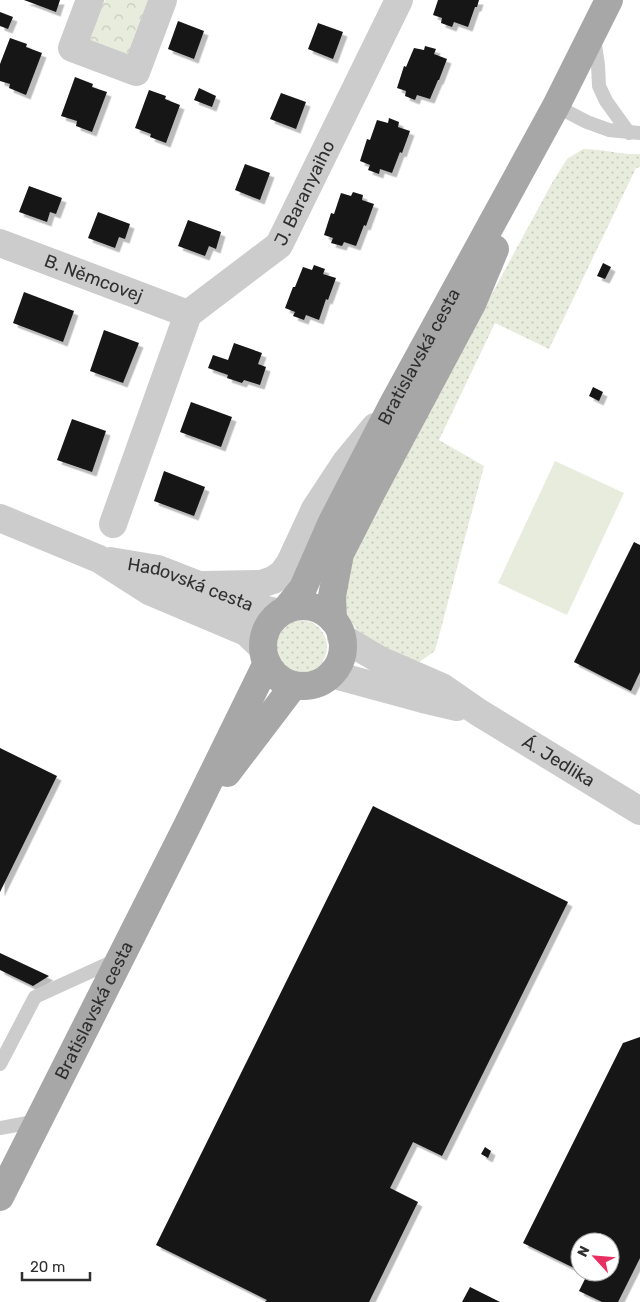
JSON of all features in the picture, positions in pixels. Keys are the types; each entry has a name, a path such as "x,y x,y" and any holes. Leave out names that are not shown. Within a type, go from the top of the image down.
{"main road":[{"name":"Bratislavská cesta","path":"0,1197 188,824 265,655 264,638 267,628 272,619 283,611 303,588 332,522 393,404 556,106 609,0"},
{"name":"Bratislavská cesta","path":"331,674 337,666 342,647 332,596 340,554 366,501 472,304 556,106"},
{"path":"283,611 294,606 311,606 327,614 337,628"},
{"path":"265,655 277,677 294,685 314,684 331,674"},
{"name":"Bratislavská cesta","path":"188,824 294,685"}],"street":[{"path":"90,0 72,48 136,72 163,0"},
{"name":"J. Baranyaiho","path":"188,314 280,245 398,0"},
{"name":"B. Němcovej","path":"0,243 188,314"},
{"path":"113,524 188,314"},
{"path":"203,585 261,584 273,580 282,574 290,563 315,509 346,462 393,404"},
{"name":"Hadovská cesta","path":"0,518 99,560 149,591 246,632 265,655"},
{"name":"Hadovská cesta","path":"99,560 158,569 258,608 283,611"},
{"name":"Á. Jedlika","path":"337,628 380,660 442,687 478,712 640,812"},
{"name":"Á. Jedlika","path":"331,674 478,712"}],"lane":[{"path":"594,32 599,86 606,101 635,133"},
{"path":"556,106 587,122 609,130 635,133"},
{"path":"0,1064 35,997 121,958"},
{"path":"0,1128 38,1120"}],"green space":[{"path":"105,0 155,0 133,59 89,43"},
{"path":"583,149 640,154 640,167 636,168 549,349 495,323 439,440 484,466 435,651 412,667 362,639 343,607 344,578 429,401 494,290 552,183 567,159"},
{"path":"555,461 624,493 567,615 498,583"},
{"path":"300,620 310,622 319,628 325,637 327,647 325,657 319,666 310,672 300,674 290,672 281,666 275,657 273,647 275,637 281,628 290,622"}],"building":[{"path":"24,0 60,0 56,12"},
{"path":"438,0 479,0 468,27 454,22 452,27 441,23 442,18 433,15"},
{"path":"0,12 13,17 8,29 0,26"},
{"path":"178,21 204,31 194,59 168,49"},
{"path":"318,23 343,32 333,59 308,49"},
{"path":"10,38 27,44 26,47 42,53 26,95 9,88 10,84 0,81 0,64"},
{"path":"425,46 436,49 434,54 447,59 430,99 417,95 415,100 405,96 406,91 397,88 404,66 406,67 414,48 424,50"},
{"path":"75,77 93,84 92,87 107,92 92,132 76,126 77,121 61,116"},
{"path":"199,88 216,96 212,107 194,100"},
{"path":"149,90 166,96 165,99 180,105 166,143 150,137 151,134 135,128"},
{"path":"281,93 306,102 296,129 270,119"},
{"path":"389,118 399,122 398,127 410,131 392,173 380,169 379,174 368,170 370,165 360,161 367,139 370,140 377,120 388,123"},
{"path":"245,164 270,173 260,200 235,190"},
{"path":"29,186 62,198 56,214 50,212 47,222 19,212"},
{"path":"353,192 363,195 362,200 374,204 366,226 364,225 356,246 344,242 342,246 331,243 333,238 324,235 331,213 334,214 341,193 351,196"},
{"path":"98,212 130,224 125,239 119,237 115,248 88,238"},
{"path":"188,220 221,232 216,249 209,246 205,256 178,246"},
{"path":"603,263 611,267 605,279 597,276"},
{"path":"314,265 325,269 323,274 336,278 319,320 306,315 304,320 293,316 295,312 285,308 303,267 312,270"},
{"path":"24,292 74,311 63,342 13,323"},
{"path":"104,330 139,343 123,383 90,371"},
{"path":"234,343 262,353 258,364 266,367 260,385 244,380 242,383 227,378 228,375 208,368 213,355 228,360"},
{"path":"593,387 603,392 599,401 589,396"},
{"path":"191,402 232,417 221,447 180,432"},
{"path":"72,419 106,431 92,472 57,460"},
{"path":"164,471 205,487 194,516 154,501"},
{"path":"634,542 640,545 640,672 631,691 574,662"},
{"path":"0,748 57,776 0,892"},
{"path":"373,806 568,902 442,1156 413,1142 390,1188 418,1202 369,1302 265,1302 267,1300 156,1245"},
{"path":"0,953 49,976 33,986 0,970"},
{"path":"640,1037 640,1258 618,1302 602,1302 579,1291 584,1282 620,1282 620,1232 570,1232 570,1266 523,1243 623,1043"},
{"path":"485,1147 491,1151 488,1158 481,1154"},
{"path":"470,1287 500,1302 462,1302"}]}
